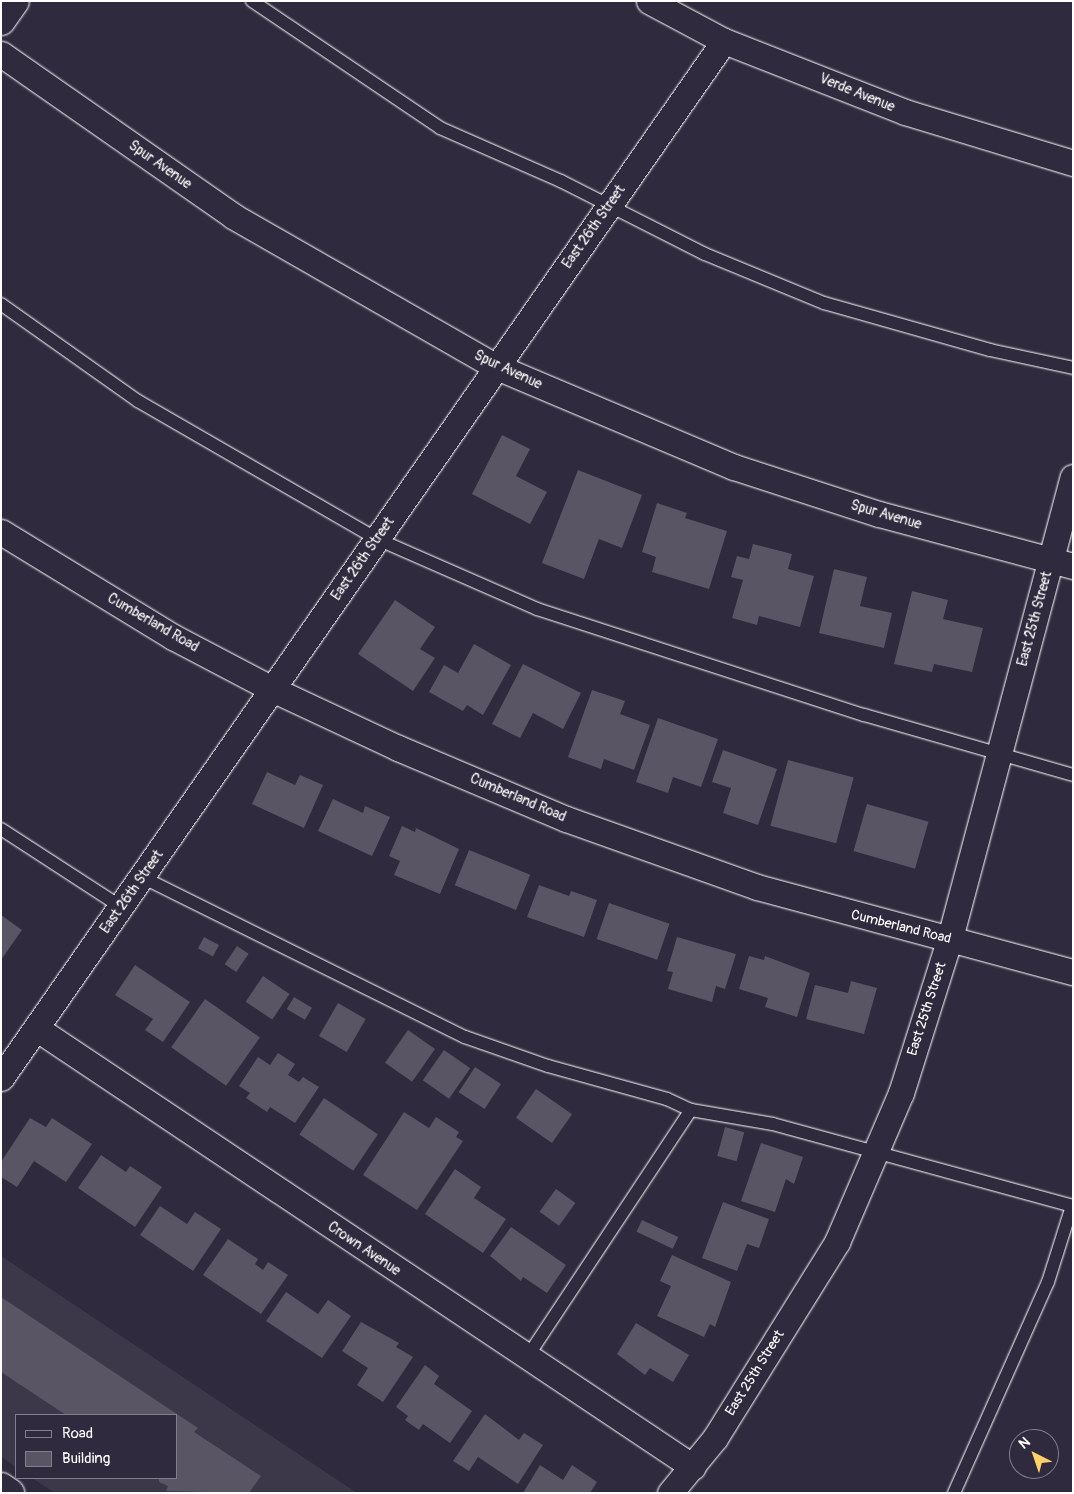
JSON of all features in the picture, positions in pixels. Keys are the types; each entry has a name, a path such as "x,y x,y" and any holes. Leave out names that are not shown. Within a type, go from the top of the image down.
{"main road":[{"path":"1,21 15,1"},
{"path":"1,1487 10,1493"}],"street":[{"name":"Verde Avenue","path":"649,1 724,41 905,112 1073,163"},
{"name":"East 26th Street","path":"1,1078 724,41"},
{"name":"Spur Avenue","path":"1,54 233,216 497,367 734,467 879,514 1062,563"},
{"name":"East 25th Street","path":"670,1493 693,1468 837,1242 901,1093 950,938 998,756 1062,563 1073,477"},
{"name":"Cumberland Road","path":"1,532 173,636 272,689 407,752 660,854 854,916 950,938 1073,972"},
{"name":"Crown Avenue","path":"36,1028 526,1359 693,1468"}],"lane":[{"path":"252,1 440,128 609,206 705,254 824,303 990,350 1073,368"},
{"path":"1,304 138,400 377,539 537,609 998,756 1073,775"},
{"path":"1,829 122,907"},
{"path":"142,877 465,1037 548,1066 667,1098 691,1110 752,1119 1073,1206 1048,1282 954,1493"},
{"path":"526,1359 691,1110"}],"shaded area":[{"path":"1,1256 357,1493 55,1493 34,1479 178,1479 178,1414 15,1414 15,1466 1,1457"}],"building":[{"path":"502,435 530,449 516,476 547,492 530,524 472,494"},
{"path":"578,470 642,495 622,548 599,539 584,579 542,563"},
{"path":"657,503 687,513 685,518 727,531 709,589 652,572 656,557 642,552"},
{"path":"753,544 792,554 788,569 814,576 800,627 759,616 757,625 732,618 743,580 731,577 737,556 749,559"},
{"path":"834,569 867,577 860,606 892,613 884,648 819,633"},
{"path":"912,591 948,600 943,619 983,628 972,672 934,664 932,672 894,664"},
{"path":"395,600 435,627 420,649 435,658 413,691 358,654"},
{"path":"474,644 511,665 483,715 467,705 463,711 429,692 444,665 458,673"},
{"path":"523,664 581,693 563,729 533,713 520,738 492,724"},
{"path":"592,690 625,701 620,714 650,725 634,770 604,759 601,769 568,757"},
{"path":"658,718 718,739 701,787 673,777 668,793 636,782"},
{"path":"723,750 777,769 758,825 723,813 731,788 712,782"},
{"path":"788,760 854,778 836,843 770,826"},
{"path":"267,772 295,785 300,775 323,785 304,828 252,804"},
{"path":"333,799 363,813 365,806 390,817 372,856 318,831"},
{"path":"867,804 929,822 915,869 853,851"},
{"path":"402,826 415,832 416,828 459,849 440,894 394,875 400,861 389,856"},
{"path":"469,850 530,875 516,910 455,885"},
{"path":"539,885 569,896 571,891 597,900 584,937 527,917"},
{"path":"609,903 670,924 657,960 597,939"},
{"path":"1,915 22,930 1,960"},
{"path":"204,937 219,945 213,956 198,948"},
{"path":"677,937 736,954 725,989 716,986 712,1002 668,989 673,972 667,971"},
{"path":"237,946 249,954 236,972 225,964"},
{"path":"749,956 764,960 765,956 810,973 797,1017 765,1007 768,998 739,989"},
{"path":"135,965 190,1002 163,1042 145,1030 153,1019 115,995"},
{"path":"263,976 290,994 272,1020 246,1002"},
{"path":"851,981 877,988 864,1034 806,1019 815,985 848,993"},
{"path":"294,997 312,1008 305,1020 287,1009"},
{"path":"205,999 260,1037 226,1086 171,1047"},
{"path":"338,1003 366,1019 347,1052 319,1036"},
{"path":"408,1030 435,1049 412,1082 385,1063"},
{"path":"444,1050 470,1068 449,1099 423,1080"},
{"path":"278,1053 295,1064 288,1075 299,1082 303,1077 319,1087 295,1123 270,1107 267,1112 246,1098 250,1093 239,1086 258,1057 270,1065"},
{"path":"475,1067 501,1084 485,1109 459,1092"},
{"path":"536,1089 572,1114 552,1143 516,1118"},
{"path":"324,1098 378,1134 353,1171 299,1134"},
{"path":"404,1112 429,1128 436,1117 459,1132 456,1137 463,1141 417,1210 363,1175"},
{"path":"30,1118 46,1127 52,1118 92,1144 66,1182 34,1161 17,1187 1,1177 1,1162"},
{"path":"725,1127 744,1132 737,1161 717,1156"},
{"path":"761,1143 803,1157 794,1184 786,1179 775,1212 741,1201"},
{"path":"101,1155 126,1172 130,1166 162,1187 135,1227 78,1188"},
{"path":"455,1169 481,1187 474,1198 506,1219 483,1253 425,1214"},
{"path":"556,1189 575,1203 559,1226 540,1212"},
{"path":"723,1202 769,1219 759,1248 747,1244 737,1271 702,1258"},
{"path":"160,1206 187,1224 195,1212 221,1229 193,1271 140,1235"},
{"path":"642,1220 678,1237 673,1249 637,1232"},
{"path":"511,1227 566,1265 547,1293 523,1277 521,1281 490,1256"},
{"path":"228,1239 258,1259 255,1264 263,1270 268,1262 288,1275 261,1314 203,1275"},
{"path":"672,1255 731,1282 715,1327 710,1324 704,1337 657,1316 671,1286 660,1281"},
{"path":"286,1292 318,1314 328,1300 351,1316 322,1358 266,1321"},
{"path":"1,1297 177,1414 64,1414 1,1372"},
{"path":"361,1322 399,1343 396,1347 413,1357 383,1402 357,1385 368,1368 342,1351"},
{"path":"636,1323 689,1355 673,1382 650,1368 645,1375 617,1354"},
{"path":"425,1365 439,1376 434,1384 472,1411 450,1443 423,1424 419,1430 405,1420 408,1416 396,1407"},
{"path":"485,1414 519,1440 524,1433 543,1445 518,1484 478,1457 469,1471 453,1461"},
{"path":"178,1415 198,1428 194,1432 261,1476 249,1493 166,1491 168,1486 159,1482 159,1479 178,1479"},
{"path":"540,1465 563,1480 572,1465 597,1482 590,1493 523,1493"}]}
